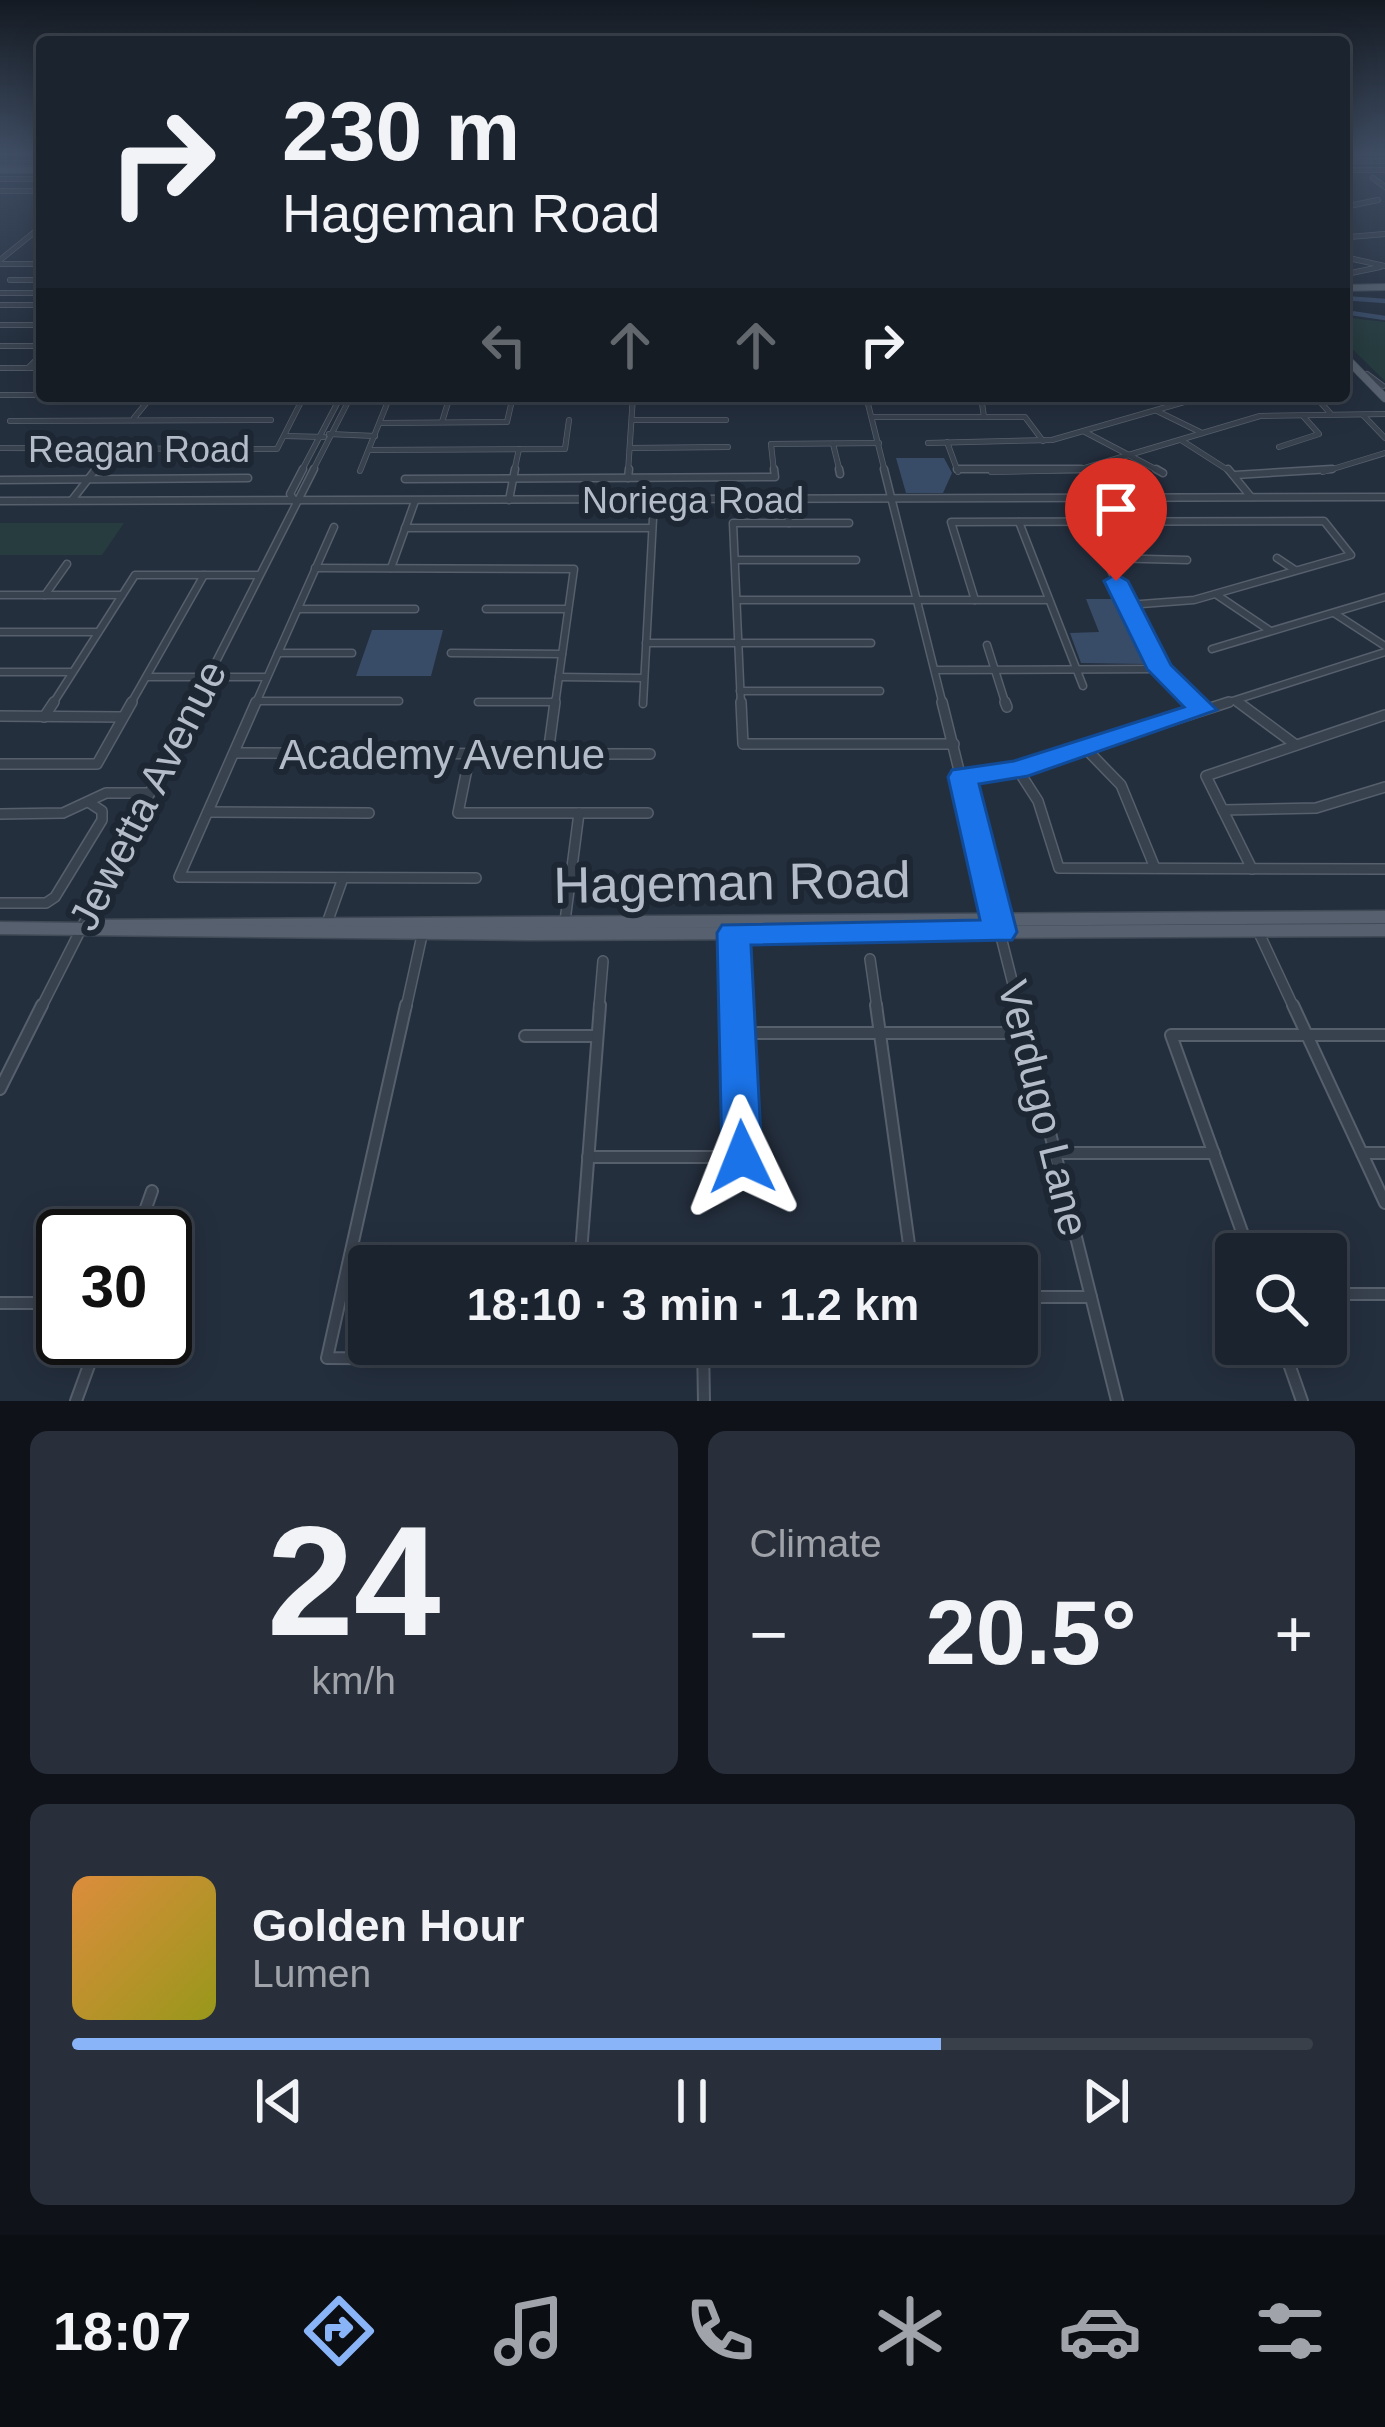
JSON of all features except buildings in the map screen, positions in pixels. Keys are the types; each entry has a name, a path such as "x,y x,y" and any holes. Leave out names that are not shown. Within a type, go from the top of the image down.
{"main road":[{"path":"1350,286 1385,285"},
{"path":"1350,358 1384,392"},
{"path":"1350,367 1384,392"},
{"path":"1258,931 1262,924 1352,918"},
{"name":"Hageman Road","path":"81,928 100,923 327,924 500,933 793,933 1352,918 1385,924"},
{"path":"734,933 804,921"},
{"path":"793,933 866,921"},
{"name":"Hageman Road","path":"0,928 866,921 1258,931 1385,924"},
{"path":"500,933 556,928 565,922"}],"street":[{"path":"0,261 36,232"},
{"path":"1350,237 1385,234"},
{"path":"1350,258 1383,266"},
{"path":"0,261 36,263"},
{"path":"1351,273 1383,266"},
{"path":"10,280 36,280"},
{"path":"0,293 36,293"},
{"path":"0,305 36,305"},
{"path":"2,325 26,305"},
{"path":"2,325 36,325"},
{"path":"14,346 36,328"},
{"path":"0,346 36,349"},
{"path":"28,368 36,358"},
{"path":"0,368 36,368"},
{"path":"0,395 36,395"},
{"path":"133,420 147,402"},
{"path":"301,402 284,436 320,436 322,455"},
{"name":"Jewetta Avenue","path":"295,501 290,494 338,402"},
{"name":"Jewetta Avenue","path":"0,1089 348,402"},
{"path":"361,471 389,402"},
{"path":"442,422 448,402"},
{"path":"380,423 507,422 512,402"},
{"path":"628,478 633,402"},
{"name":"Verdugo Lane","path":"868,402 1117,1401"},
{"path":"982,402 984,417"},
{"path":"928,443 1043,441 1185,402"},
{"path":"1320,402 1332,415"},
{"path":"1156,410 1202,433"},
{"path":"1362,414 1385,438"},
{"path":"947,442 958,472 1082,469 1252,418 1385,414"},
{"path":"1279,447 1319,434 1302,415"},
{"path":"331,416 331,436 375,436"},
{"path":"1094,416 1110,424"},
{"path":"872,417 1025,417 1043,441"},
{"path":"10,421 271,420"},
{"path":"369,450 565,449 569,420"},
{"path":"632,420 726,420"},
{"path":"1084,431 1163,473"},
{"name":"Reagan Road","path":"0,448 277,449 284,436"},
{"path":"1179,440 1235,475 1251,497"},
{"path":"405,479 775,477 771,444 879,443"},
{"path":"833,444 840,474"},
{"path":"630,448 728,447"},
{"path":"71,501 112,448"},
{"path":"508,500 519,449"},
{"path":"1235,475 1320,473 1385,457"},
{"path":"1082,469 1110,498"},
{"path":"704,477 705,500"},
{"path":"0,480 248,478"},
{"path":"1183,497 1198,521"},
{"name":"Noriega Road","path":"0,501 1385,497"},
{"path":"787,499 789,523"},
{"path":"643,704 654,500"},
{"path":"391,568 415,501"},
{"path":"975,600 951,522 1324,521 1351,556 1171,604 1128,604"},
{"path":"1019,522 1083,686"},
{"path":"1087,522 1160,669 1203,710"},
{"path":"849,523 733,523 743,744 954,744"},
{"path":"334,526 179,877 476,878"},
{"path":"405,528 652,528"},
{"path":"1105,558 1186,560"},
{"path":"1277,558 1297,571"},
{"path":"735,560 856,560"},
{"path":"44,595 67,564"},
{"path":"315,568 574,569 548,754"},
{"path":"44,717 135,575 258,575"},
{"path":"0,764 97,764 204,575"},
{"path":"1216,594 1270,631"},
{"path":"0,595 122,595"},
{"path":"1212,649 1385,597"},
{"path":"736,599 1049,600"},
{"path":"298,609 415,609"},
{"path":"486,609 568,609"},
{"path":"1333,613 1385,649"},
{"path":"0,632 98,632"},
{"path":"646,643 871,643"},
{"path":"987,645 1006,707"},
{"path":"962,777 1018,770 1385,649"},
{"path":"278,653 352,653"},
{"path":"451,653 562,654"},
{"path":"936,670 1160,669"},
{"path":"0,672 72,672"},
{"path":"147,676 268,677"},
{"path":"559,677 644,678"},
{"path":"740,691 880,691"},
{"path":"1236,700 1296,745"},
{"path":"257,701 399,701"},
{"path":"478,702 555,702"},
{"path":"1252,870 1206,776 1385,715"},
{"path":"0,716 124,717"},
{"path":"1085,748 1126,795 1155,868"},
{"name":"Academy Avenue","path":"234,753 650,754"},
{"path":"470,754 458,813 648,813"},
{"path":"1018,770 1038,801 1059,868 1385,869"},
{"path":"1223,810 1316,808 1385,787"},
{"path":"0,814 54,814 106,794 148,793"},
{"path":"0,903 46,903 55,897 102,820 102,811 91,803"},
{"path":"208,812 369,813"},
{"path":"565,922 579,813"},
{"path":"327,924 343,878"},
{"path":"352,1245 424,928"},
{"path":"1258,931 1385,1204"},
{"path":"588,1156 742,1157 734,933"},
{"path":"869,959 909,1245"},
{"path":"582,1245 603,961"},
{"path":"738,1033 1025,1033"},
{"path":"1243,1233 1171,1035 1385,1035"},
{"path":"525,1036 597,1036"},
{"path":"1055,1153 1214,1153"},
{"path":"1362,1153 1385,1153"},
{"path":"146,1209 152,1191"},
{"path":"348,1265 327,1358 348,1358"},
{"path":"1347,1294 1385,1294"},
{"path":"1038,1297 1091,1297"},
{"path":"0,1304 36,1303"},
{"path":"76,1401 89,1365"},
{"path":"703,1365 704,1401"},
{"path":"1289,1365 1302,1401"}],"green space":[{"path":"1350,318 1385,322 1385,381 1350,347"},
{"path":"0,523 124,523 102,555 0,555"}],"water":[{"path":"896,458 944,458 952,473 943,493 906,493"},
{"path":"1086,599 1116,599 1146,664 1081,663 1070,633 1099,632"},
{"path":"372,630 443,630 431,676 356,676"}],"waterway":[{"path":"1350,298 1385,301"},
{"path":"1350,313 1385,318"}],"route":[{"path":"742,1157 734,933 1000,932 962,777 1018,770 1203,710 1160,669 1116,581"}]}
